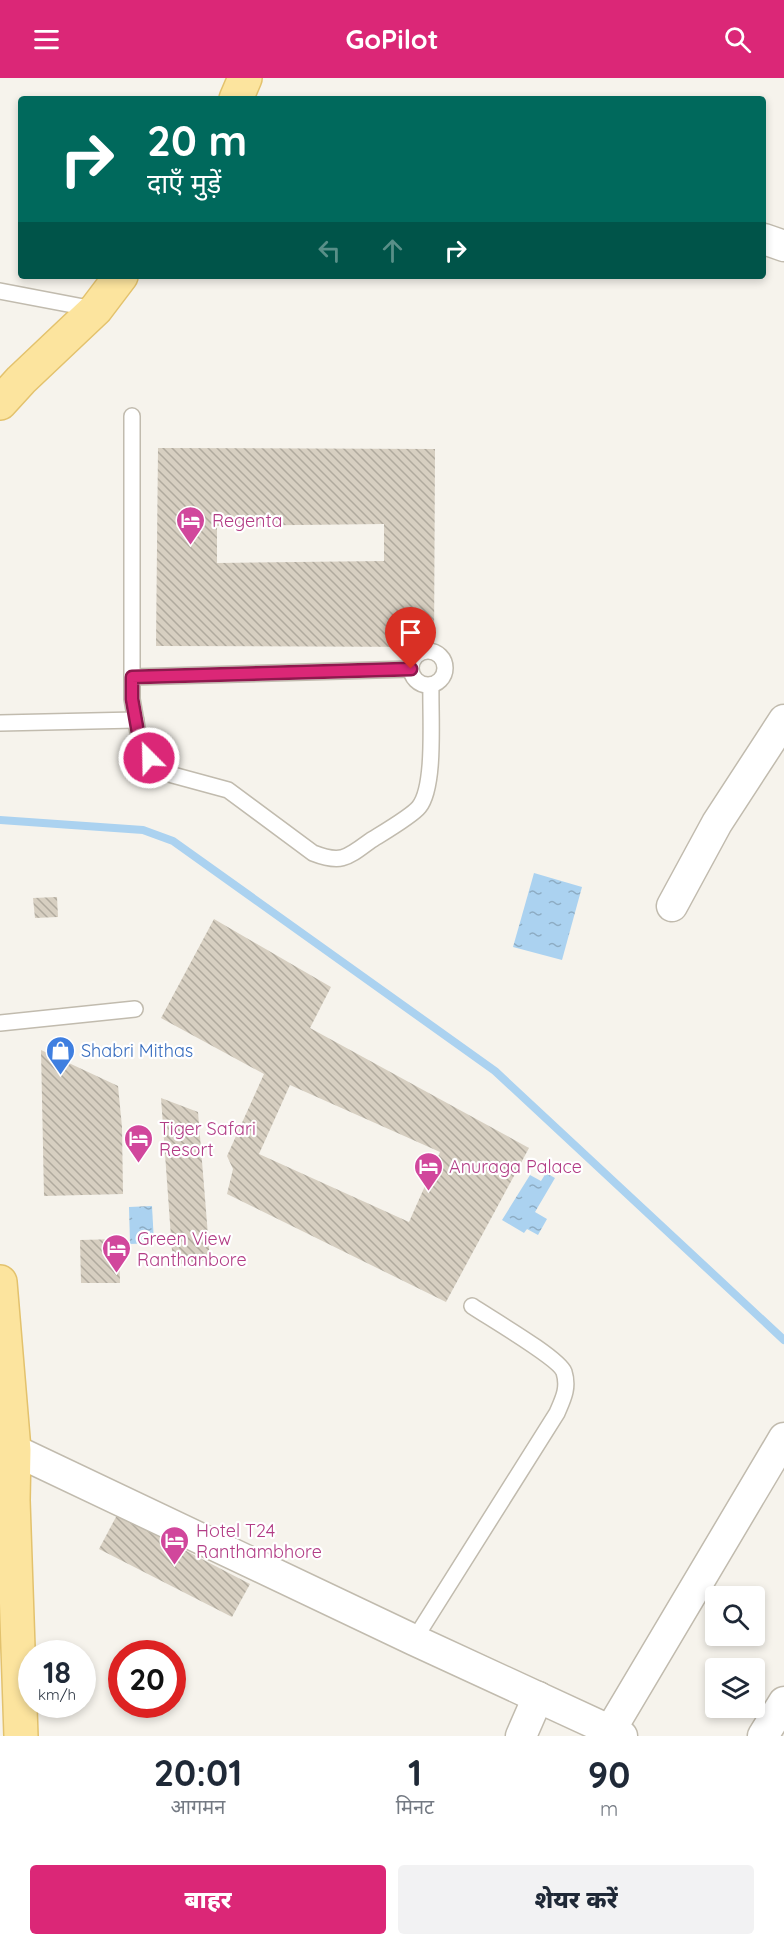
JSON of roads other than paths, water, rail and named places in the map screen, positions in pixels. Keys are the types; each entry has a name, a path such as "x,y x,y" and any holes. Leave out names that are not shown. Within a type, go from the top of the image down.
{"main road":[{"path":"237,96 245,78"},
{"path":"0,403 96,309 119,279"},
{"path":"0,1282 14,1450 7,1502 21,1736"}],"street":[{"path":"766,240 784,246"},
{"path":"672,906 717,823 784,720"},
{"path":"14,1450 616,1733 784,1438"},
{"path":"521,1736 538,1697"},
{"path":"763,1736 784,1701"}],"lane":[{"path":"0,291 96,309"},
{"path":"132,416 132,699 140,744 158,771 228,790 313,853 328,859 346,859 418,808 427,793 431,685"},
{"path":"422,651 433,651 439,654 443,658 446,669 440,680 431,685 420,683 412,675 411,669 413,658 422,651"},
{"path":"132,677 411,669"},
{"path":"0,723 136,720"},
{"path":"0,1023 135,1009"},
{"path":"414,1640 557,1413 566,1390 563,1370 548,1356 472,1306"}],"water":[{"path":"534,873 582,887 562,960 513,947"},
{"path":"546,1173 555,1178 535,1212 547,1219 538,1235 527,1229 524,1233 502,1220 530,1175 541,1181"},
{"path":"152,1206 154,1243 130,1244 129,1207"}],"waterway":[{"path":"0,820 143,830 173,841 495,1071 784,1340"}],"place":[{"name":"Regenta","path":"191,546"},
{"name":"Shabri Mithas","path":"60,1076"},
{"name":"Tiger Safari Resort","path":"138,1164"},
{"name":"Anuraga Palace","path":"428,1192"},
{"name":"Green View Ranthanbore","path":"116,1274"},
{"name":"Hotel T24 Ranthambhore","path":"175,1566"}]}
